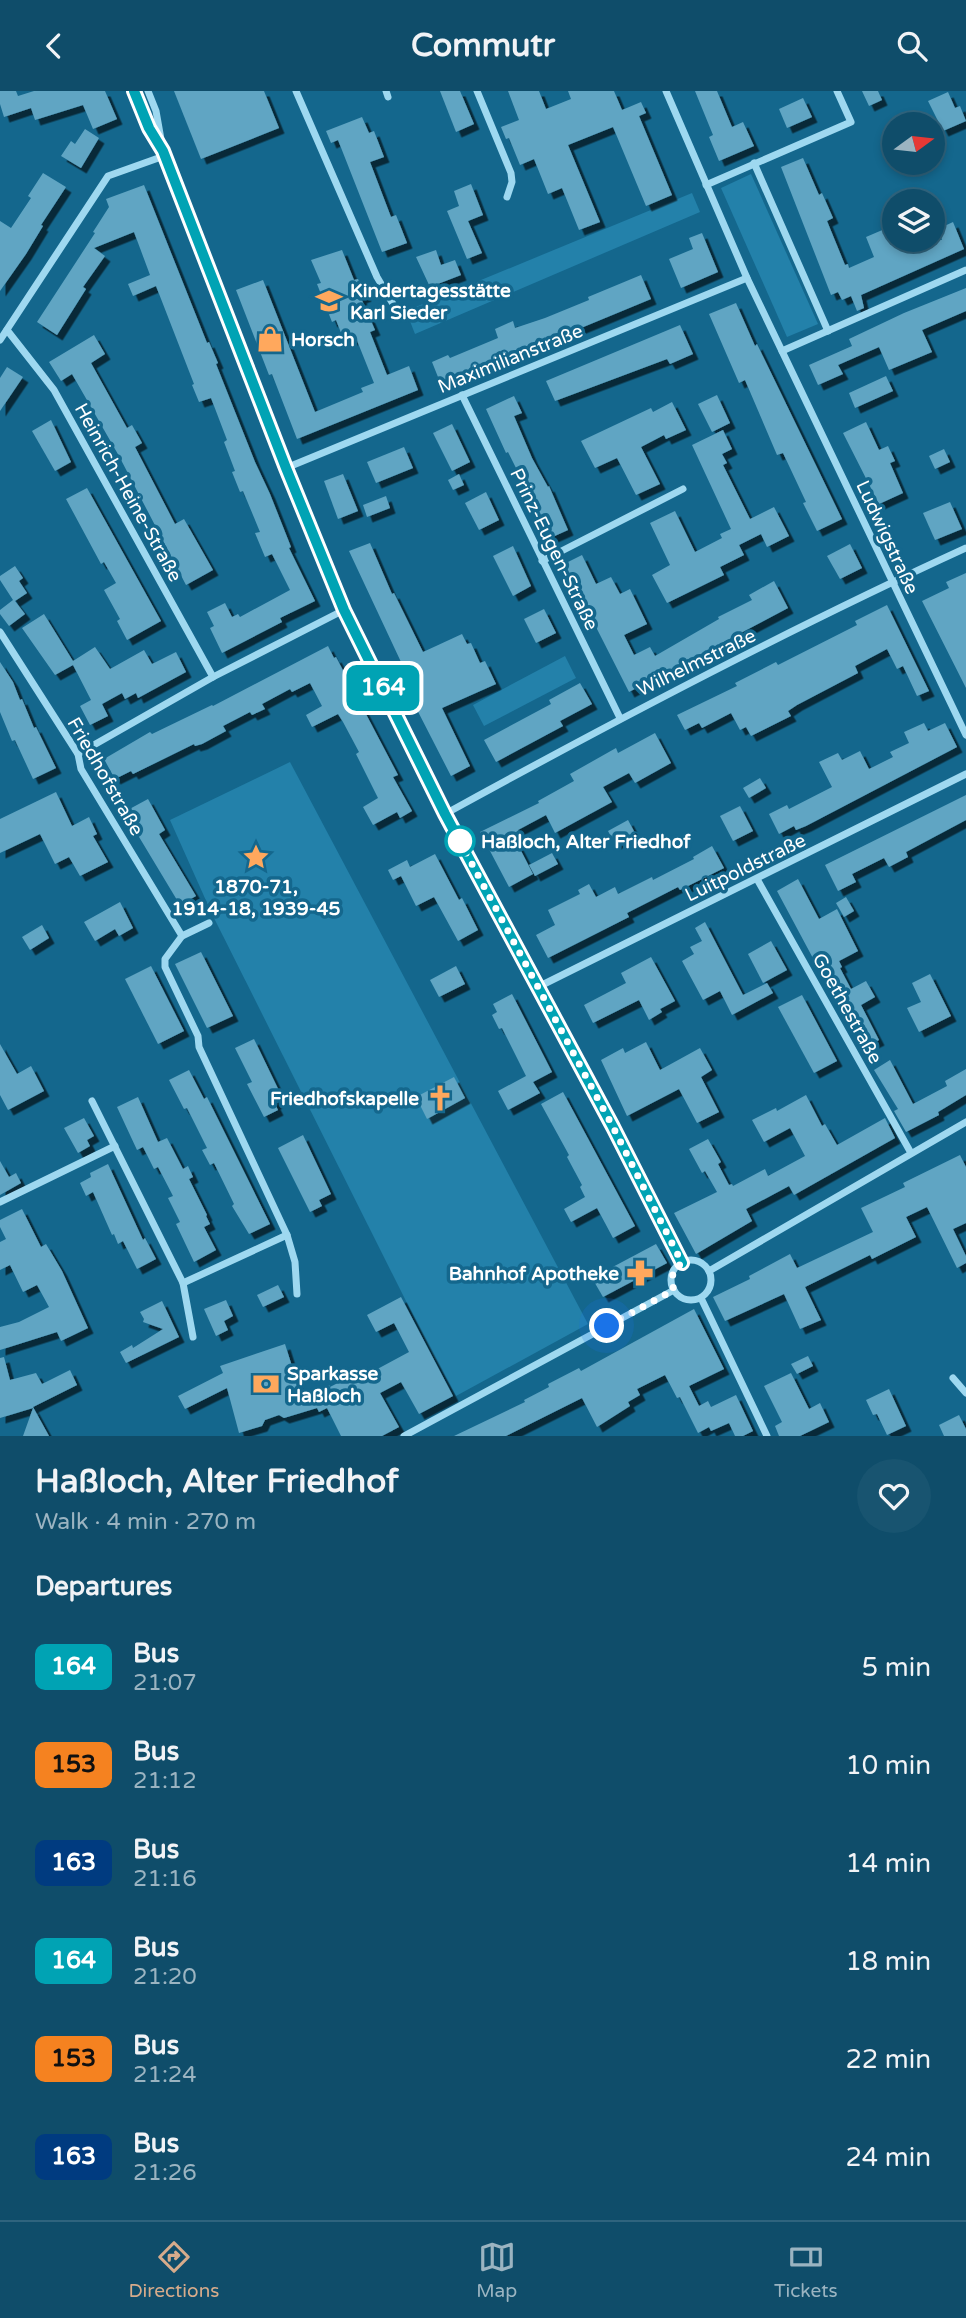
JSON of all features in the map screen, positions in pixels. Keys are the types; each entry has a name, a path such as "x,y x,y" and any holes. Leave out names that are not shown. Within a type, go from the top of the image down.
{"street":[{"path":"134,91 149,128 164,154 344,610 445,814 613,1127 682,1263"},
{"path":"148,91 156,111 164,154"},
{"path":"296,91 377,277 393,304"},
{"path":"477,91 511,173 512,182 507,197"},
{"name":"Ludwigstraße","path":"666,91 747,278 966,735"},
{"path":"706,185 851,122 837,91"},
{"path":"0,340 108,176 164,154"},
{"path":"754,163 828,331"},
{"path":"782,351 966,270"},
{"name":"Maximilianstraße","path":"286,468 747,278"},
{"name":"Heinrich-Heine-Straße","path":"6,330 54,390 213,677"},
{"name":"Prinz-Eugen-Straße","path":"462,395 620,718"},
{"path":"542,561 683,489"},
{"name":"Wilhelmstraße","path":"445,814 620,718 891,582 966,548"},
{"path":"78,754 213,677 344,610"},
{"name":"Friedhofstraße","path":"0,632 78,754 81,769 182,936"},
{"name":"Luitpoldstraße","path":"538,987 966,774"},
{"name":"Goethestraße","path":"757,879 911,1153"},
{"path":"209,923 182,936 164,959 165,967 198,1036 199,1048 287,1235 295,1262 297,1294"},
{"path":"92,1101 183,1283 193,1337"},
{"path":"709,1271 966,1122"},
{"path":"0,1202 115,1146"},
{"path":"183,1283 287,1235"},
{"path":"700,1262 709,1271 711,1283 701,1298 683,1298 674,1290 672,1278 677,1266 682,1263 700,1262"},
{"path":"404,1436 674,1290"},
{"path":"701,1298 767,1436"},
{"path":"953,1378 966,1393"}],"shaded area":[{"path":"751,174 818,324 787,337 721,188"},
{"path":"692,193 700,212 415,334 406,311"},
{"path":"565,656 576,678 484,726 473,705"},
{"path":"290,762 588,1324 456,1396 212,914 170,820"}],"building":[{"path":"0,91 16,91 18,96 34,91 105,91 117,119 93,129 83,105 35,120 31,108 4,117"},
{"path":"174,91 264,91 279,128 201,159"},
{"path":"440,91 460,91 474,124 456,132"},
{"path":"508,91 539,91 546,109 571,99 568,91 614,91 622,110 641,102 646,113 639,116 672,195 646,206 613,127 568,145 600,222 579,230 562,188 548,194 534,159 520,165 509,138 506,139 501,127 519,120"},
{"path":"695,91 717,91 732,127 743,122 754,146 719,161 709,137 713,135"},
{"path":"862,91 878,91 882,100 869,106"},
{"path":"948,92 955,108 960,106 966,121 945,130 945,112 934,112 928,101"},
{"path":"803,98 812,117 787,128 779,109"},
{"path":"362,117 369,133 374,131 384,157 370,162 391,217 396,215 407,243 382,252 338,140 331,143 326,131"},
{"path":"85,129 99,138 81,168 61,156 71,141 75,144"},
{"path":"803,158 819,195 822,193 833,218 827,221 845,265 848,264 849,268 874,257 866,237 882,230 882,252 945,252 945,226 953,222 964,249 861,295 864,308 857,311 851,296 842,300 838,292 831,295 781,167"},
{"path":"43,173 66,187 26,254 0,291 0,221 11,228 31,198 28,196"},
{"path":"471,184 483,215 468,221 482,253 467,259 447,211 459,206 454,191"},
{"path":"144,185 207,343 209,342 218,363 216,364 291,547 289,548 315,601 280,618 282,622 222,653 210,628 214,626 207,612 225,603 232,617 238,614 240,617 290,590 272,554 265,557 255,533 260,532 232,472 235,471 224,442 227,440 211,398 199,402 156,286 133,296 128,284 150,275 134,232 94,248 105,256 83,287 86,289 57,335 37,322 95,233 93,232 109,207 106,199"},
{"path":"702,233 718,272 681,288 669,259 693,249 689,238"},
{"path":"342,250 354,280 358,279 366,296 361,298 375,330 370,332 387,375 409,366 418,390 297,439 236,290 263,280 315,412 363,392 361,388 374,383 356,338 345,343 336,320 332,322 311,260"},
{"path":"436,250 441,265 455,260 461,275 430,287 416,257"},
{"path":"641,275 651,299 474,371 473,368 440,382 432,362 448,355 450,358 498,338 495,329 513,321 515,328 545,318"},
{"path":"966,288 966,311 922,330 932,352 889,370 879,347 838,365 843,374 818,385 809,365 852,346 849,339"},
{"path":"736,303 842,519 817,531 783,453 777,455 745,380 739,383 709,314"},
{"path":"680,325 693,354 670,364 667,359 555,401 546,381"},
{"path":"94,335 105,354 91,363 127,428 132,425 142,443 135,447 175,524 184,519 213,570 186,585 119,456 72,374 61,381 49,362"},
{"path":"7,367 23,377 0,411 0,378"},
{"path":"886,376 893,391 855,408 849,393"},
{"path":"717,395 730,423 712,432 698,404"},
{"path":"514,396 522,413 514,416 568,530 548,539 486,409"},
{"path":"672,402 686,430 666,439 664,435 641,447 660,484 636,495 617,458 595,468 581,441 651,408 653,412"},
{"path":"51,420 71,462 55,471 32,431"},
{"path":"866,422 879,450 888,446 895,461 890,463 903,493 879,504 843,433"},
{"path":"452,424 470,462 452,471 433,433"},
{"path":"723,430 732,449 722,454 727,463 723,465 750,519 774,507 789,536 767,547 761,534 739,545 744,555 720,567 724,575 667,603 652,575 670,565 650,523 675,511 695,552 722,538 720,534 731,529 692,445"},
{"path":"404,447 413,468 376,483 367,462"},
{"path":"944,449 950,462 935,469 929,456"},
{"path":"343,474 358,511 338,519 324,481"},
{"path":"459,474 464,485 453,490 448,480"},
{"path":"87,488 161,621 127,640 117,621 120,619 104,590 116,583 104,562 101,564 66,499"},
{"path":"486,492 499,520 479,530 465,503"},
{"path":"386,496 390,508 367,517 363,505"},
{"path":"950,502 962,529 935,540 923,513"},
{"path":"370,543 392,594 394,593 423,652 462,634 467,644 471,643 480,663 485,661 496,684 442,708 470,766 451,776 411,698 413,697 398,664 401,662 349,551"},
{"path":"850,544 862,568 840,579 827,556"},
{"path":"513,546 531,586 513,596 493,556"},
{"path":"582,555 596,584 611,577 620,594 630,589 647,624 624,635 634,655 650,647 655,656 719,619 718,617 752,600 749,595 774,581 788,608 629,692 564,564"},
{"path":"15,566 23,578 19,581 27,593 15,601 25,614 9,626 0,610 13,600 0,576"},
{"path":"966,573 966,688 922,601 949,588 946,582"},
{"path":"887,605 929,691 917,696 903,666 897,669 887,649 855,666 858,673 788,711 791,716 751,736 746,727 740,730 731,713 702,728 699,723 685,730 677,715 737,686 735,683 776,662 778,665 857,625 855,621"},
{"path":"544,609 556,633 536,643 524,619"},
{"path":"44,614 73,661 95,647 110,669 144,650 152,664 176,652 186,672 138,698 136,693 125,699 122,693 102,704 108,716 90,725 80,706 91,700 73,665 55,675 22,628"},
{"path":"328,646 398,775 393,777 412,811 400,818 397,812 373,825 363,807 378,798 356,754 359,752 338,714 312,727 306,715 322,706 310,683 292,692 290,689 262,704 265,709 252,715 250,712 223,726 226,731 202,744 194,744 133,774 131,771 115,779 104,759 150,732 152,734 213,706"},
{"path":"0,662 13,682 20,700 22,699 56,768 33,779 0,712"},
{"path":"580,683 592,704 560,721 563,726 496,762 484,740 551,704 549,700"},
{"path":"924,723 928,731 945,723 957,747 806,826 796,830 794,826 779,834 769,814 787,805 789,809 832,787 819,762 838,753 842,760 860,751 869,769 893,757 890,752 909,743 904,732"},
{"path":"655,733 671,763 635,783 629,773 603,787 612,802 555,833 546,815 518,830 524,842 518,845 533,874 509,887 480,832 539,803 538,801 574,781 570,774 616,748 618,753"},
{"path":"760,778 766,788 749,798 743,788"},
{"path":"56,792 72,826 89,817 97,834 93,836 108,862 80,876 69,857 55,864 40,834 0,853 0,819"},
{"path":"966,795 966,820 906,852 908,857 889,867 884,858 852,874 856,882 838,891 825,865"},
{"path":"148,799 165,830 159,834 196,896 180,905 124,812"},
{"path":"740,806 753,831 733,841 720,816"},
{"path":"628,820 635,833 615,844 608,831"},
{"path":"712,846 724,868 680,890 678,887 627,913 629,917 548,958 536,935 555,925 548,910 580,894 578,890 589,884 596,897 615,887 618,894 652,877 653,880 694,859 693,857"},
{"path":"552,853 558,864 535,876 529,865"},
{"path":"435,854 478,930 458,941 434,897 416,906 401,876 393,880 388,870 407,860 410,867"},
{"path":"798,879 819,919 837,909 858,951 839,961 851,989 866,981 875,997 861,1005 879,1040 867,1046 866,1043 860,1046 777,891"},
{"path":"846,897 854,911 844,917 836,903"},
{"path":"120,902 133,928 119,936 115,929 95,941 84,922"},
{"path":"705,922 743,995 767,983 773,993 732,1015 720,991 703,1000 682,961 694,954 690,947 702,941 695,928"},
{"path":"42,925 49,938 30,950 22,937"},
{"path":"771,941 787,970 763,983 748,954"},
{"path":"201,952 233,1016 207,1028 175,964"},
{"path":"651,957 675,1001 660,1009 662,1012 649,1020 639,1000 593,1023 584,1005 626,983 621,973"},
{"path":"151,966 184,1031 158,1044 125,979"},
{"path":"456,966 465,984 439,997 430,980"},
{"path":"930,974 951,1016 919,1032 907,1008 921,1002 912,983"},
{"path":"512,994 552,1072 533,1082 540,1093 508,1110 498,1091 526,1076 502,1028 499,1029 492,1015 497,1012 493,1004"},
{"path":"802,995 837,1061 814,1073 778,1007"},
{"path":"254,1039 283,1099 275,1104 278,1110 264,1117 247,1084 252,1082 235,1048"},
{"path":"646,1042 660,1070 700,1048 712,1070 701,1077 719,1112 697,1123 679,1089 627,1116 601,1060 623,1048 625,1053"},
{"path":"0,1044 17,1074 31,1066 44,1091 8,1110 0,1095"},
{"path":"890,1060 913,1104 947,1086 945,1081 966,1069 966,1095 938,1112 939,1115 906,1132 894,1111 898,1109 874,1070"},
{"path":"189,1070 204,1099 207,1097 270,1224 249,1234 232,1206 234,1204 214,1163 210,1165 202,1150 207,1148 187,1108 184,1109 169,1080"},
{"name":"Friedhofskapelle","path":"454,1077 465,1098 427,1119 416,1097"},
{"path":"563,1092 635,1226 613,1238 597,1208 571,1222 564,1209 585,1197 580,1187 582,1185 567,1157 569,1155 541,1104"},
{"path":"806,1095 822,1126 825,1124 837,1145 885,1118 895,1138 794,1195 789,1186 746,1209 752,1221 696,1254 674,1213 717,1192 705,1171 702,1173 689,1149 708,1139 721,1162 718,1164 729,1185 733,1186 765,1169 768,1176 805,1156 790,1128 764,1142 752,1120 776,1108 777,1111"},
{"path":"138,1097 158,1142 167,1138 183,1169 188,1166 193,1177 189,1179 207,1215 210,1224 204,1227 216,1250 194,1262 176,1224 180,1222 168,1198 173,1196 158,1167 154,1169 143,1147 137,1150 117,1107"},
{"path":"84,1118 94,1136 87,1140 90,1146 78,1153 64,1128"},
{"path":"303,1135 331,1194 319,1200 322,1206 310,1212 278,1148"},
{"path":"960,1155 966,1167 966,1223 953,1229 966,1256 966,1263 957,1268 927,1207 906,1217 916,1237 872,1259 870,1255 805,1287 821,1320 800,1329 784,1294 725,1321 713,1297 750,1279 749,1276 790,1254 797,1268 873,1232 861,1208 905,1187 903,1183"},
{"path":"0,1161 9,1177 16,1173 21,1183 0,1195"},
{"path":"108,1164 143,1240 145,1238 156,1259 137,1269 123,1241 118,1244 114,1234 112,1235 93,1192 86,1196 80,1183 91,1177 90,1173"},
{"path":"22,1209 41,1247 46,1244 62,1271 88,1328 61,1341 57,1332 0,1350 0,1327 19,1322 49,1307 37,1285 23,1292 10,1265 0,1270 0,1242 6,1239 0,1227 0,1220"},
{"path":"656,1244 667,1263 603,1297 592,1278"},
{"path":"278,1285 284,1297 263,1307 257,1295"},
{"path":"401,1297 453,1396 419,1414 401,1382 380,1393 399,1427 382,1436 341,1436 327,1408 319,1412 317,1408 284,1418 279,1415 265,1420 262,1426 239,1433 227,1388 185,1409 178,1396 223,1373 220,1366 285,1344 302,1398 367,1368 370,1373 409,1352 394,1323 376,1332 367,1315"},
{"path":"226,1300 233,1316 224,1321 228,1330 216,1336 204,1309"},
{"path":"162,1301 179,1337 126,1363 120,1352 132,1345 133,1348 163,1329 143,1322 140,1312"},
{"path":"694,1309 724,1369 689,1386 699,1406 708,1401 711,1407 736,1395 753,1431 743,1436 735,1436 729,1423 711,1431 709,1427 698,1433 680,1397 677,1398 665,1375 637,1389 640,1395 628,1402 630,1406 597,1427 582,1398 506,1436 454,1436 525,1402 524,1400 549,1387 548,1384 579,1368 581,1371"},
{"path":"808,1356 813,1366 797,1374 791,1364"},
{"path":"4,1357 10,1380 36,1373 42,1384 70,1370 77,1385 33,1407 49,1436 23,1436 33,1408 0,1418 0,1358"},
{"path":"791,1373 809,1409 820,1403 829,1422 800,1436 779,1436 775,1426 782,1422 764,1386"},
{"path":"889,1389 906,1426 887,1435 877,1414 873,1415 866,1400"},
{"path":"959,1415 966,1429 966,1436 944,1436 939,1425"}],"bus line":[{"name":"164","path":"134,91 149,128 163,151 344,610 445,814 613,1127 682,1263"}],"place":[{"name":"Kindertagesstätte Karl Sieder","path":"329,301"},
{"name":"Horsch","path":"270,339"},
{"name":"Haßloch, Alter Friedhof","path":"460,841"},
{"name":"1870-71, 1914-18, 1939-45","path":"256,857"},
{"name":"Friedhofskapelle","path":"440,1098"},
{"name":"Bahnhof Apotheke","path":"640,1273"},
{"name":"Sparkasse Haßloch","path":"266,1384"}],"route":[{"path":"460,841 457,836 613,1127 682,1263 677,1266 672,1278 674,1290 607,1326"}]}
